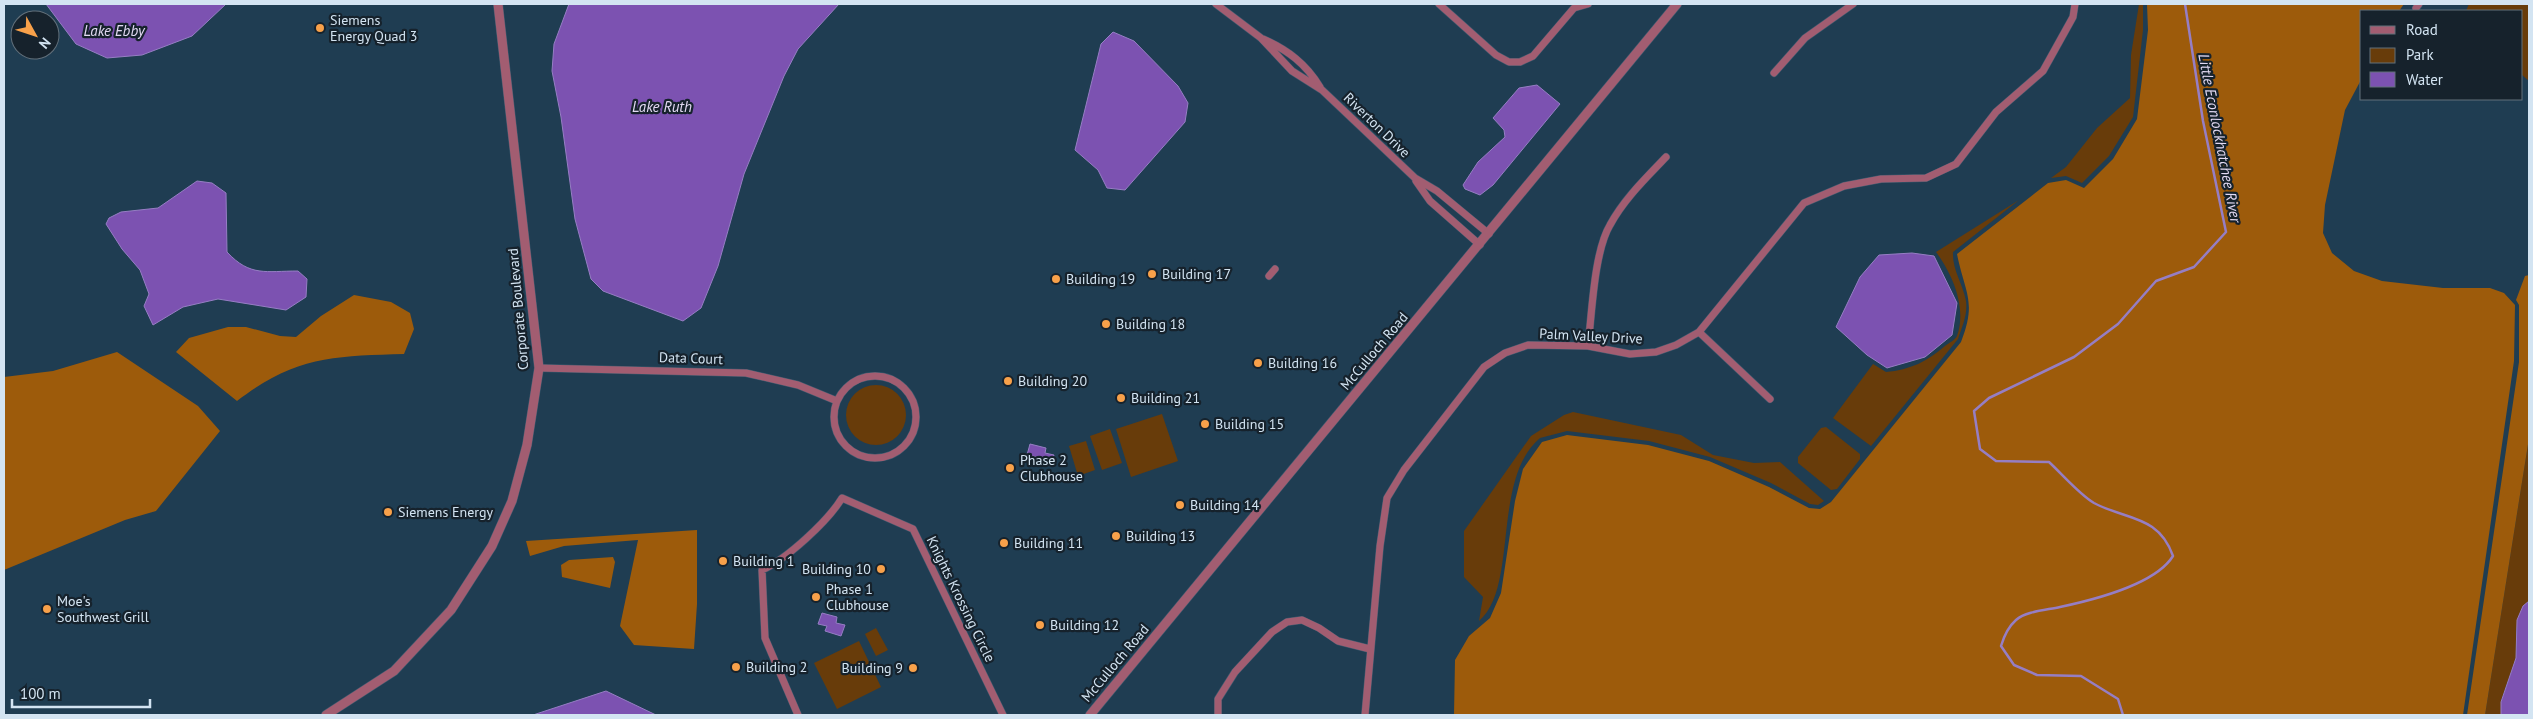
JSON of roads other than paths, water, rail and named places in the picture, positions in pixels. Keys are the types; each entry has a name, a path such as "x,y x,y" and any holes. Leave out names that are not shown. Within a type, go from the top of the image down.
{"street":[{"name":"Corporate Boulevard","path":"326,715 382,680 410,656 451,610 492,546 512,501 527,445 539,368 498,4"},
{"name":"Riverton Drive","path":"1216,4 1261,38 1292,71 1322,90"},
{"path":"1439,4 1496,55 1509,62 1520,62 1533,56 1573,6 1588,4"},
{"name":"McCulloch Road","path":"1090,715 1678,4"},
{"path":"1774,74 1804,38 1853,4"},
{"name":"Palm Valley Drive","path":"1366,715 1370,649 1387,498 1404,470 1484,367 1505,353 1528,345 1588,346 1603,351 1630,354 1656,352 1676,345 1699,332 1804,203 1844,186 1898,178 1926,178 1956,164 1996,112 2043,71 2073,17 2075,4"},
{"name":"Riverton Drive","path":"1261,38 1282,48 1299,61 1322,90 1415,178 1437,191 1489,234"},
{"path":"1588,346 1602,244 1609,226 1624,203 1666,157"},
{"name":"Riverton Drive","path":"1415,178 1430,201 1480,245"},
{"path":"1269,276 1276,269"},
{"path":"1699,332 1770,399"},
{"name":"Data Court","path":"539,368 746,373 798,385 837,401"},
{"path":"867,376 882,376 895,380 906,389 914,401 915,429 907,444 895,453 882,458 868,458 857,454 842,442 836,430 834,416 837,401 843,391 854,381 867,376"},
{"name":"Knights Krossing Circle","path":"798,715 796,705 765,638 762,570 775,564 790,552 833,512 842,498 913,529 1003,715"},
{"path":"1218,715 1218,699 1235,672 1272,632 1286,622 1302,620 1319,628 1338,641 1370,649"}],"water":[{"name":"Lake Ebby","path":"46,4 226,4 192,36 142,55 107,58 76,44 60,23 60,10 50,10"},
{"name":"Lake Ruth","path":"569,4 839,4 798,49 784,76 744,174 718,266 701,308 683,321 603,291 591,279 575,219 561,117 552,71 554,44"},
{"path":"1113,32 1134,41 1178,86 1188,103 1185,122 1125,190 1107,188 1098,170 1075,150 1101,44"},
{"path":"1537,85 1560,104 1493,185 1480,195 1465,189 1463,185 1478,162 1505,137 1504,130 1493,118 1519,88"},
{"path":"197,181 212,183 226,193 227,252 243,266 251,269 268,272 298,271 307,279 306,297 286,310 218,299 183,307 153,325 144,306 149,294 140,270 122,249 106,224 109,218 121,212 158,208"},
{"path":"1912,253 1934,256 1957,303 1952,335 1925,357 1887,368 1867,355 1836,327 1860,277 1879,255"},
{"path":"1030,444 1046,448 1045,453 1054,455 1051,466 1036,463 1037,457 1027,455"},
{"path":"2529,601 2529,715 2501,715 2501,702 2516,658 2517,620 2523,606"},
{"path":"822,613 837,617 836,623 845,625 841,636 825,631 827,626 818,624"},
{"path":"606,691 656,715 533,715"}],"waterway":[{"name":"Little Econlockhatchee River","path":"2123,715 2118,699 2081,676 2037,675 2014,665 2001,646 2005,635 2020,617 2122,590 2152,575 2173,556 2167,543 2159,533 2140,520 2094,503 2077,490 2049,462 1996,461 1980,449 1974,411 1989,398 2074,357 2118,324 2156,281 2194,267 2226,232 2203,121 2185,4"}],"place":[{"name":"Siemens Energy Quad 3","path":"320,28"},
{"name":"Building 17","path":"1152,274"},
{"name":"Building 19","path":"1056,279"},
{"name":"Building 18","path":"1106,324"},
{"name":"Building 16","path":"1258,363"},
{"name":"Building 20","path":"1008,381"},
{"name":"Building 21","path":"1121,398"},
{"name":"Building 15","path":"1205,424"},
{"name":"Phase 2 Clubhouse","path":"1010,468"},
{"name":"Building 14","path":"1180,505"},
{"name":"Siemens Energy","path":"388,512"},
{"name":"Building 13","path":"1116,536"},
{"name":"Building 11","path":"1004,543"},
{"name":"Building 1","path":"723,561"},
{"name":"Building 10","path":"881,569"},
{"name":"Phase 1 Clubhouse","path":"816,597"},
{"name":"Moe's Southwest Grill","path":"47,609"},
{"name":"Building 12","path":"1040,625"},
{"name":"Building 2","path":"736,667"},
{"name":"Building 9","path":"913,668"}]}
